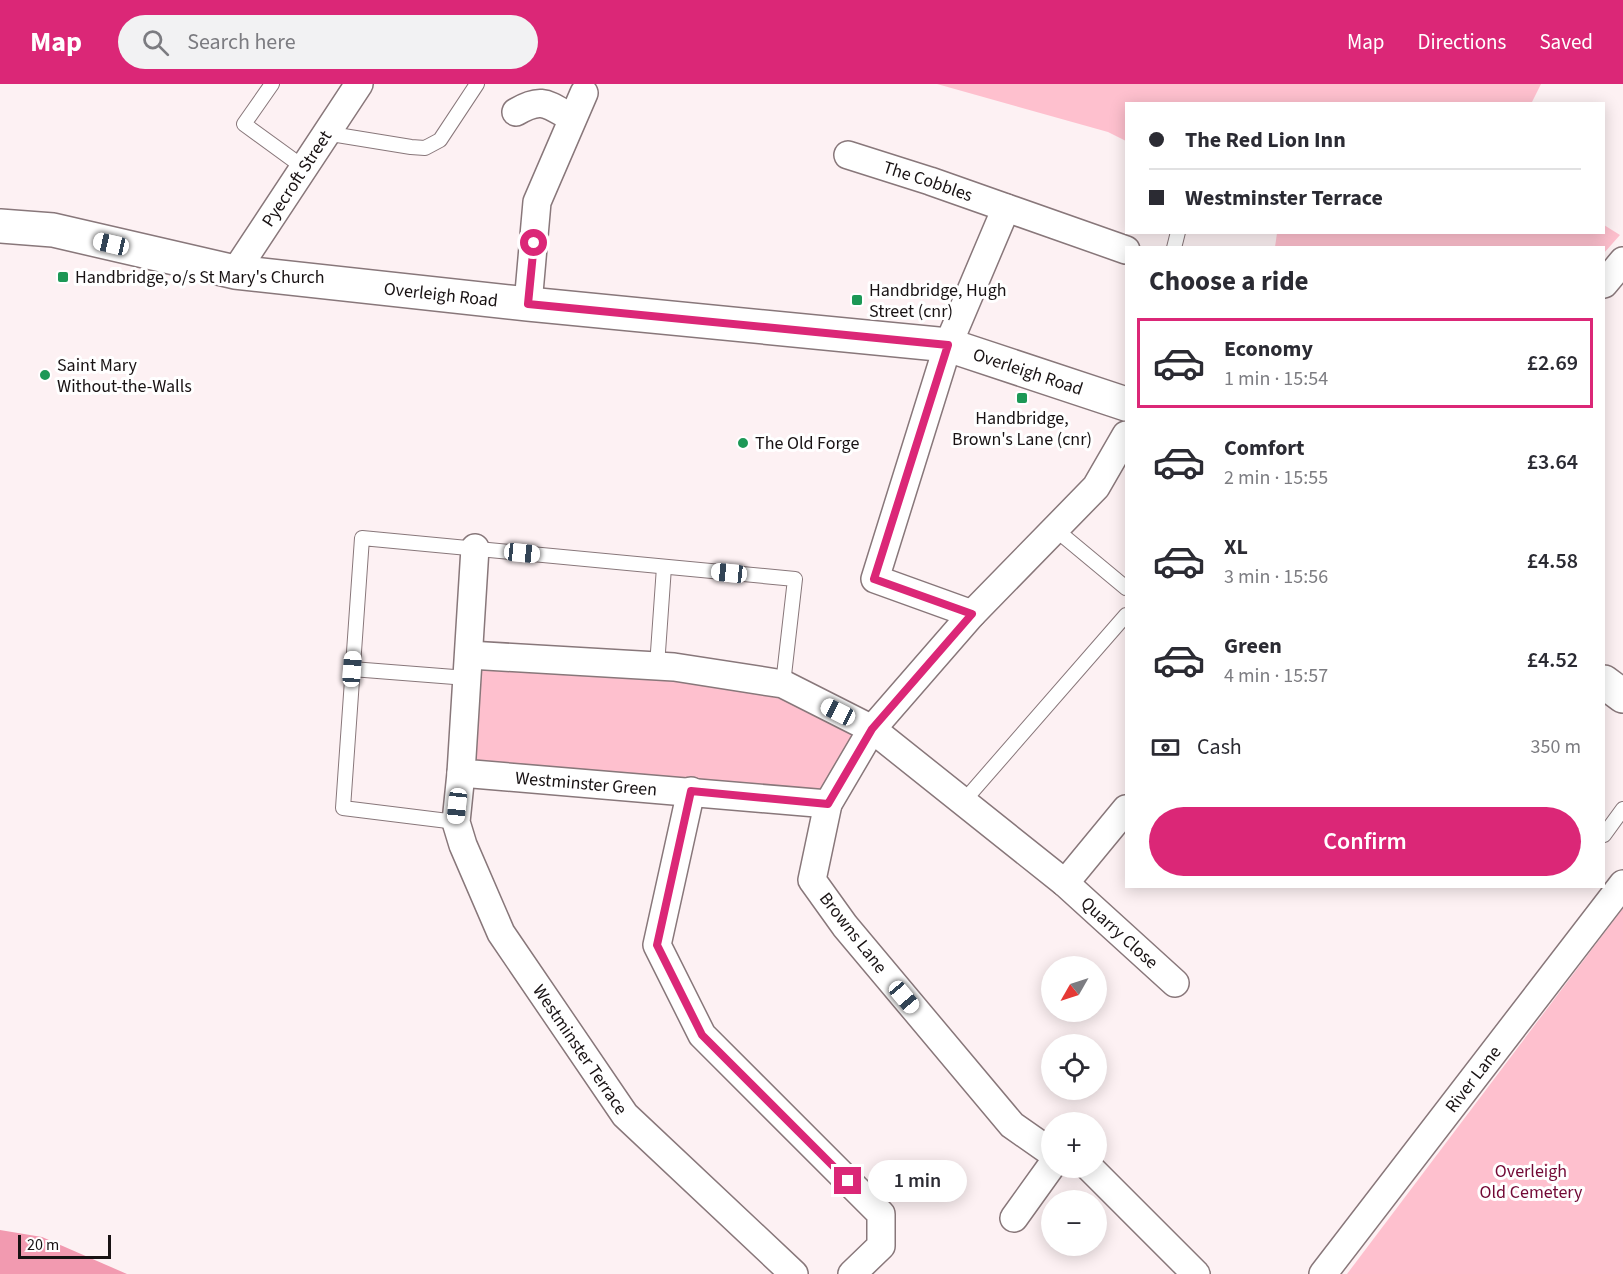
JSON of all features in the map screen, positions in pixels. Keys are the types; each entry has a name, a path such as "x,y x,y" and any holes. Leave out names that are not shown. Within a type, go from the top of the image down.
{"street":[{"name":"Pyecroft Street","path":"235,272 359,84"},
{"path":"528,304 537,202 584,93"},
{"path":"516,112 530,104 545,103 572,118"},
{"name":"The Cobbles","path":"848,155 1125,250"},
{"path":"972,614 874,579 948,345 1006,208"},
{"name":"Overleigh Road","path":"0,226 53,230 235,272 528,304 948,345 1125,404"},
{"path":"1605,283 1623,261"},
{"name":"Browns Lane","path":"1041,1145 1012,1125 845,926 812,880 828,804 872,729 972,614 1096,487 1125,437"},
{"path":"461,773 475,548"},
{"path":"468,667 674,667 783,684 872,729"},
{"path":"1605,683 1623,696"},
{"name":"Quarry Close","path":"872,729 1065,883 1175,983"},
{"name":"Westminster Green","path":"461,773 828,804"},
{"name":"Westminster Terrace","path":"461,773 456,822 463,845 501,933 625,1115 794,1274"},
{"path":"691,791 657,945 702,1035 881,1214 881,1246 852,1274"},
{"path":"1065,883 1125,809"},
{"name":"River Lane","path":"1323,1274 1623,884"},
{"path":"1014,1218 1043,1178"},
{"path":"1100,1178 1197,1274"}],"lane":[{"path":"272,84 244,124 303,167"},
{"path":"325,133 425,148 440,140 477,84"},
{"path":"1055,529 1125,587"},
{"path":"456,822 343,808 362,538 795,579 783,684"},
{"path":"657,666 664,567"},
{"path":"963,802 1125,616"},
{"path":"352,669 468,667"},
{"path":"1605,834 1623,809"}],"green space":[{"path":"937,84 1541,84 1532,102 1125,102 1125,140 1108,132"},
{"path":"1605,226 1620,235 1605,252 1605,246 1275,246 1277,234 1605,234"},
{"path":"480,670 670,680 784,699 855,735 822,791 476,761"},
{"name":"Overleigh Old Cemetery","path":"1623,908 1623,1274 1347,1274"}],"shaded area":[{"path":"0,1230 42,1237 127,1274 0,1274"}],"place":[{"name":"Handbridge, o/s St Mary's Church","path":"63,277"},
{"name":"Handbridge, Hugh Street (cnr)","path":"857,300"},
{"name":"Saint Mary Without-the-Walls","path":"45,375"},
{"name":"Handbridge, Brown's Lane (cnr)","path":"1022,398"},
{"name":"The Old Forge","path":"743,443"}],"route":[{"path":"534,243 528,304 948,345 874,579 972,614 872,729 828,804 691,791 657,945 702,1035 848,1181"}]}
